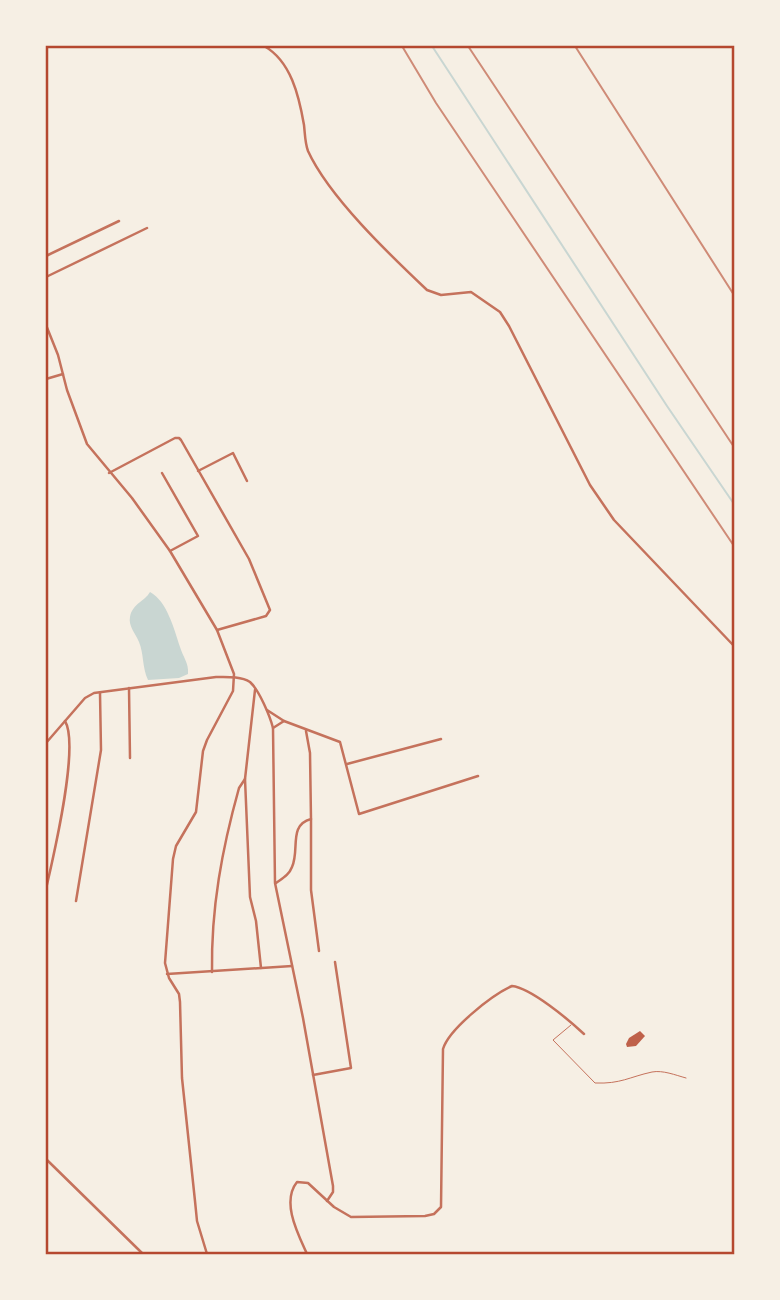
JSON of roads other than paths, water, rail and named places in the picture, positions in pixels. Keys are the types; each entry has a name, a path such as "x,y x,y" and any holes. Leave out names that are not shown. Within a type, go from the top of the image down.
{"street":[{"path":"264,46 277,55 288,70 298,97 307,148 342,201 427,290 441,295 471,292 500,312 590,485 614,520 734,646"},
{"path":"46,256 119,221"},
{"path":"46,277 147,228"},
{"path":"46,324 82,433 109,473 132,498 170,551 217,631 234,678 233,691 203,751 195,812 176,846 165,952 167,974 180,998 182,1078 197,1221 206,1255"},
{"path":"46,379 63,374"},
{"path":"109,473 179,438 249,559 270,610 266,616 217,631"},
{"path":"198,471 233,453 247,481"},
{"path":"162,472 198,536 170,551"},
{"path":"46,743 85,698 100,691 216,677 249,682 255,690 267,710 273,728 275,883 333,1186 333,1192 327,1201"},
{"path":"129,688 130,758"},
{"path":"255,690 245,779 250,897 256,921 261,968"},
{"path":"76,901 101,750 100,691"},
{"path":"267,710 306,731 340,742 359,814 478,776"},
{"path":"273,728 284,721"},
{"path":"46,889 66,785 69,742 68,725 65,722"},
{"path":"306,731 310,753 311,890 319,951"},
{"path":"347,764 441,739"},
{"path":"212,972 218,874 239,788 245,779"},
{"path":"275,883 292,868 298,828 303,821 311,819"},
{"path":"313,1075 351,1068 335,962"},
{"path":"167,974 292,966"},
{"path":"307,1255 292,1212 293,1187 297,1182 308,1183 340,1212 351,1217 434,1214 442,1203 444,1045 450,1035 501,992 512,986 527,992 584,1034"},
{"path":"46,1159 143,1255"}],"lane":[{"path":"573,1024 553,1040 594,1083 623,1082 653,1072 666,1072 686,1079"}],"waterway":[{"path":"432,46 734,504"}],"railway":[{"path":"402,46 436,103 734,546"},
{"path":"468,46 734,447"},
{"path":"575,46 734,295"}]}
